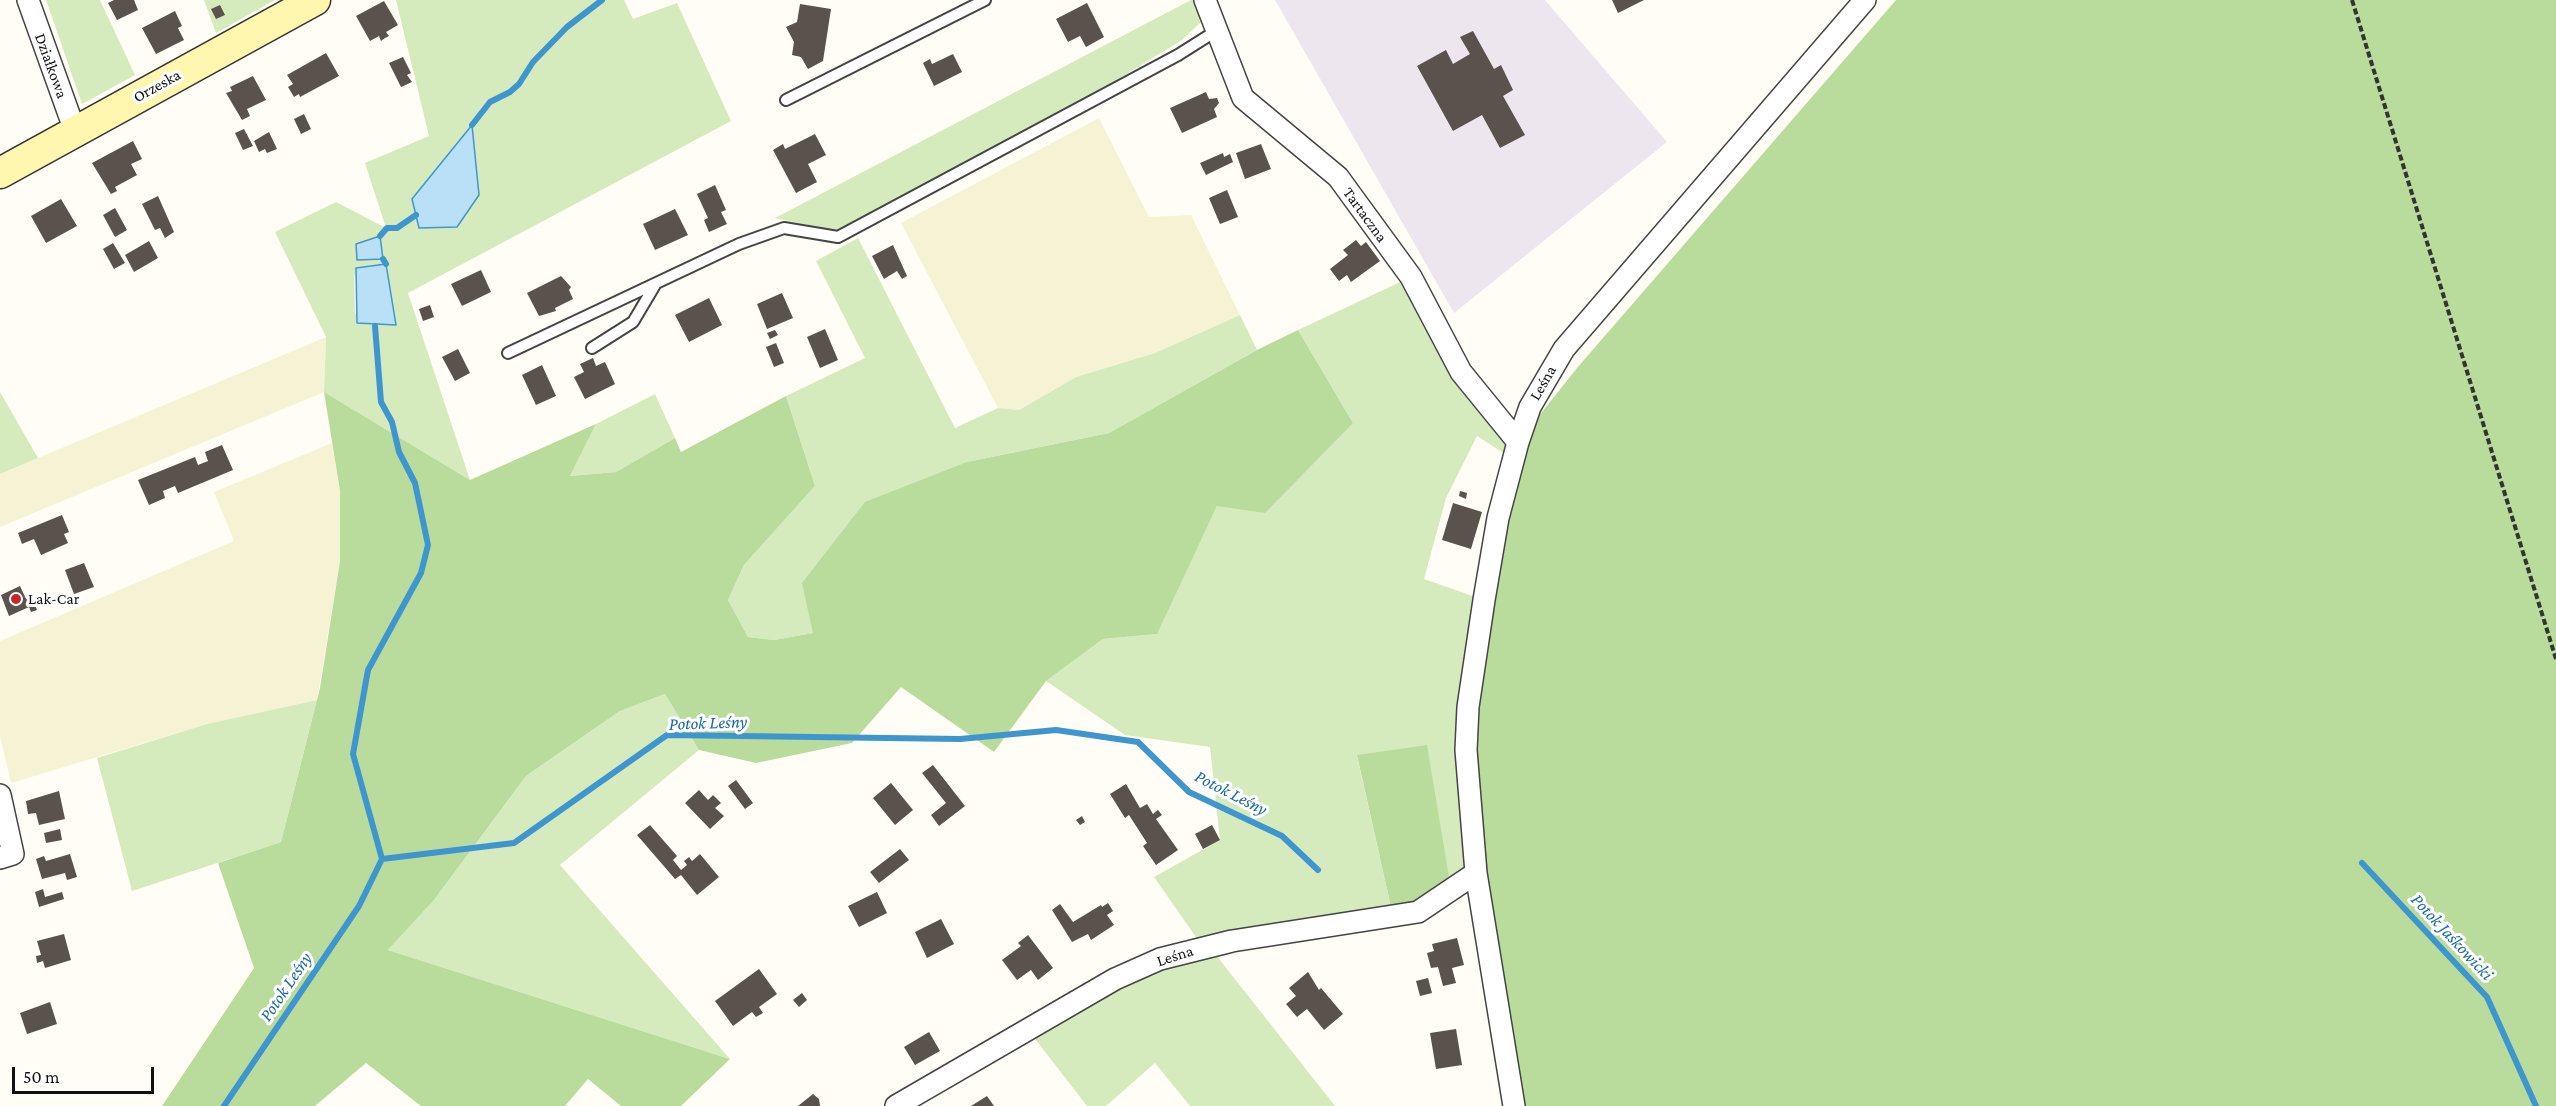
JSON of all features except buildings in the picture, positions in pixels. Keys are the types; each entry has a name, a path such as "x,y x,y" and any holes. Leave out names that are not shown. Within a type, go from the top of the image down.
{"street":[{"name":"Działkowa","path":"28,0 75,131"},
{"name":"Orzeska","path":"0,173 315,0"},
{"name":"Tartaczna","path":"1205,0 1243,98 1338,177 1411,277 1461,372 1518,442"},
{"name":"Leśna","path":"1514,1106 1476,873 1467,789 1468,708 1498,518 1518,442 1530,407 1564,350 1864,0"},
{"path":"0,795 6,856"},
{"name":"Leśna","path":"896,1106 1115,979 1160,959 1232,941 1418,912 1476,873"}],"lane":[{"path":"786,100 985,0"},
{"path":"508,353 739,244 784,228 838,237 1178,55 1216,31"},
{"path":"592,348 633,322 655,285"}],"path":[{"path":"2352,0 2556,659"}],"shaded area":[{"path":"1275,0 1545,0 1667,142 1454,313"},
{"path":"1099,118 1149,217 1191,215 1240,315 1155,353 1076,377 1019,410 998,408 901,223"},
{"path":"326,337 324,392 0,527 0,474"},
{"path":"332,443 340,491 340,561 317,700 207,724 11,783 0,736 0,641 234,541 214,492"}],"green space":[{"path":"46,0 100,0 135,75 82,104"},
{"path":"204,0 275,0 216,33"},
{"path":"396,0 624,0 633,19 677,3 731,121 408,293 470,480 324,392 326,337 275,232 336,202 386,228 365,163 429,136","holes":["471,126 478,195 456,227 412,199","354,274 375,326 362,322 355,313"]},
{"path":"1194,0 1202,21 1182,40 1120,78 836,231 775,218"},
{"path":"1896,0 2556,0 2556,1106 1515,1106 1466,750 1518,442 1577,368"},
{"path":"858,238 955,428 998,408 1019,410 1076,377 1155,353 1240,315 1257,350 1109,433 967,462 813,633 774,640 748,637 728,600 744,565 815,486 786,396 865,358 816,261"},
{"path":"1411,277 1518,442 1513,459 1477,436 1446,498 1424,579 1484,600 1476,873 1451,889 1357,756 1393,916 1198,940 1154,877 1220,840 1210,747 1125,735 1046,681 1103,639 1156,634 1217,506 1353,423 1298,330"},
{"path":"1298,330 1353,423 1265,513 1217,506 1157,634 1103,639 1046,681 994,752 901,687 852,743 756,763 699,750 665,694 620,711 526,776 434,900 388,950 730,1059 681,1106 621,1106 588,1079 565,1106 421,1106 366,1063 315,1106 162,1106 254,968 218,863 281,842 320,688 340,561 340,491 324,392 470,480 596,424 570,476 616,472 675,438 681,452 786,396 815,486 744,565 728,600 748,637 774,640 813,633 802,583 865,502 967,462 1109,433 1257,350"},
{"path":"0,392 38,458 0,474"},
{"path":"655,394 675,438 616,472 570,476 596,424"},
{"path":"665,694 699,750 560,865 730,1059 388,950 434,900 526,776 620,711"},
{"path":"317,700 281,842 132,891 97,758 207,724"},
{"path":"1427,745 1451,889 1393,916 1357,755"},
{"path":"1216,955 1335,1106 1190,1106 1155,1063 1106,1106 1087,1106 1032,1035 1121,985 1172,964"}],"water":[{"path":"472,125 479,195 457,227 419,228 412,199"},
{"path":"380,236 383,259 357,260 356,244"},
{"path":"386,264 396,325 357,323 356,268"}],"waterway":[{"path":"472,125 490,102 510,92 519,84 533,62 567,27 602,0"},
{"path":"380,236 387,228 397,228 416,215"},
{"path":"383,259 386,264"},
{"path":"375,326 381,402 392,422 399,452 415,483 428,545 421,573 368,670 353,754 382,859"},
{"name":"Potok Leśny","path":"224,1106 359,906 382,859 514,843 667,735 960,739 1056,730 1138,742 1189,792 1282,836 1318,870"},
{"name":"Potok Jaśkowicki","path":"2362,863 2487,997 2536,1106"}],"place":[{"name":"Lak-Car","path":"16,599"}]}
